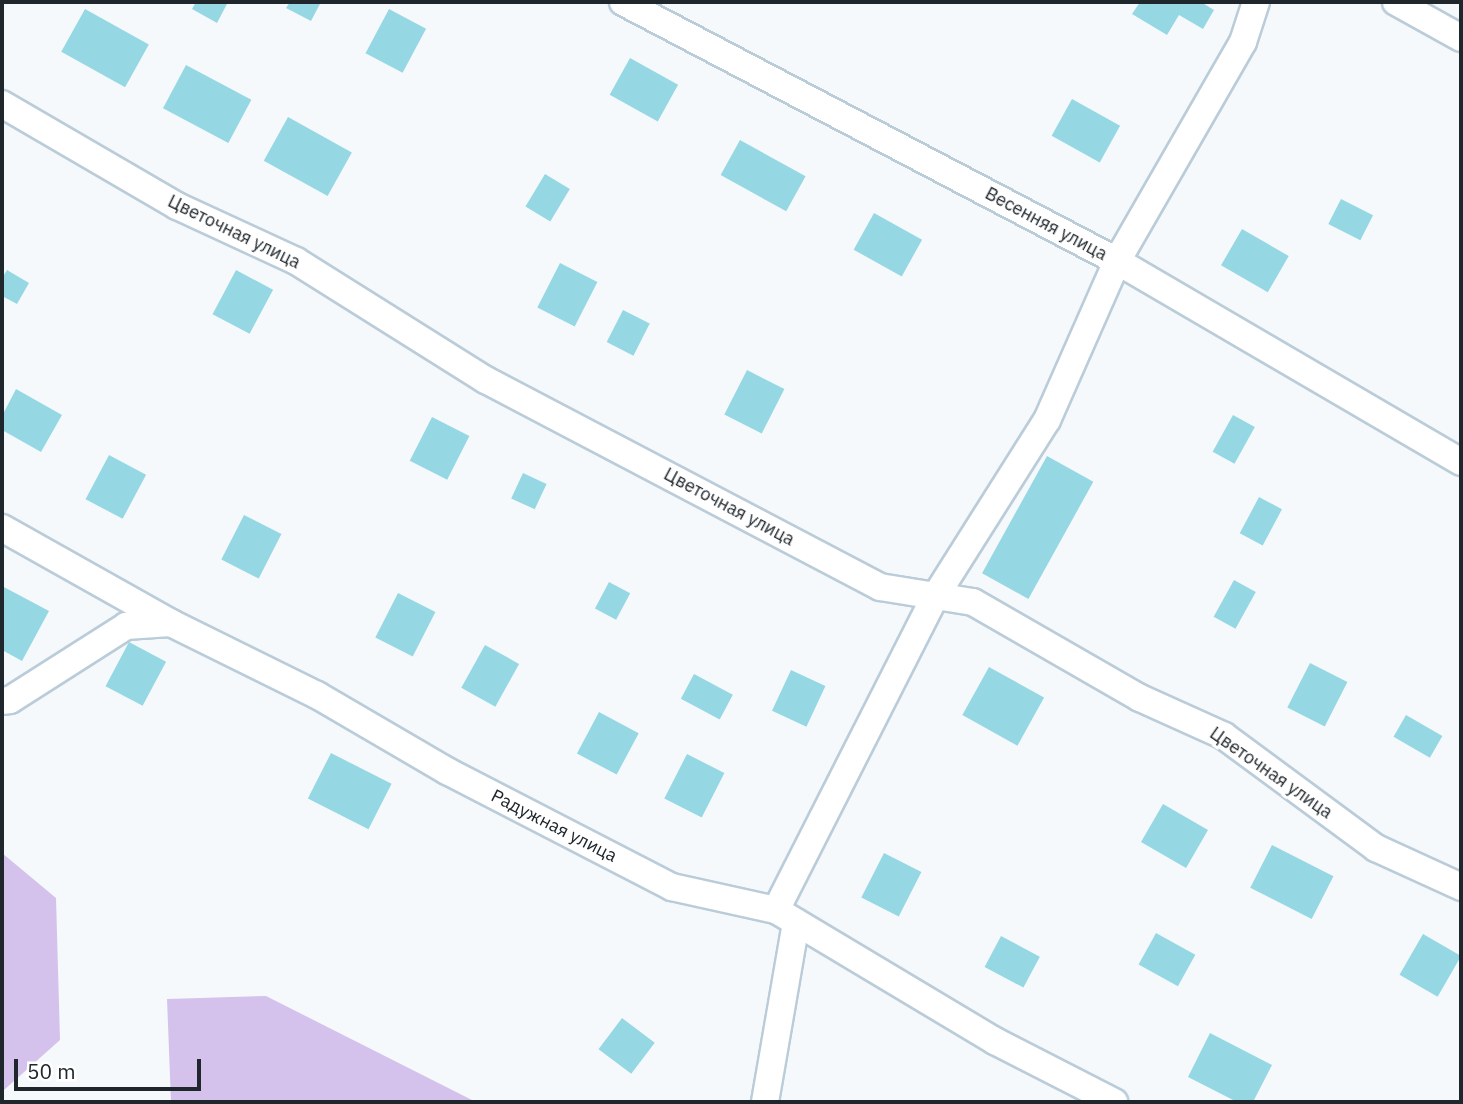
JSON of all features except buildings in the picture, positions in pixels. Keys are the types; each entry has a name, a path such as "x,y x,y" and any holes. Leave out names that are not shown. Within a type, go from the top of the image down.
{"street":[{"name":"Весенняя улица","path":"623,2 1117,261 1461,462"},
{"path":"765,1102 786,916 936,597 1047,420 1117,261 1243,42 1256,2"},
{"path":"1396,2 1461,38"},
{"name":"Цветочная улица","path":"2,104 177,206 296,261 498,386 880,587 973,602 1140,698 1224,736 1376,848 1461,887"},
{"name":"Радужная улица","path":"2,528 171,622 317,695 447,771 672,887 786,916 995,1041 1114,1102"},
{"path":"2,701 10,700 126,626 171,622"}],"shaded area":[{"path":"2,853 56,898 60,1040 4,1090"},
{"path":"266,996 475,1102 171,1102 167,999"}]}
